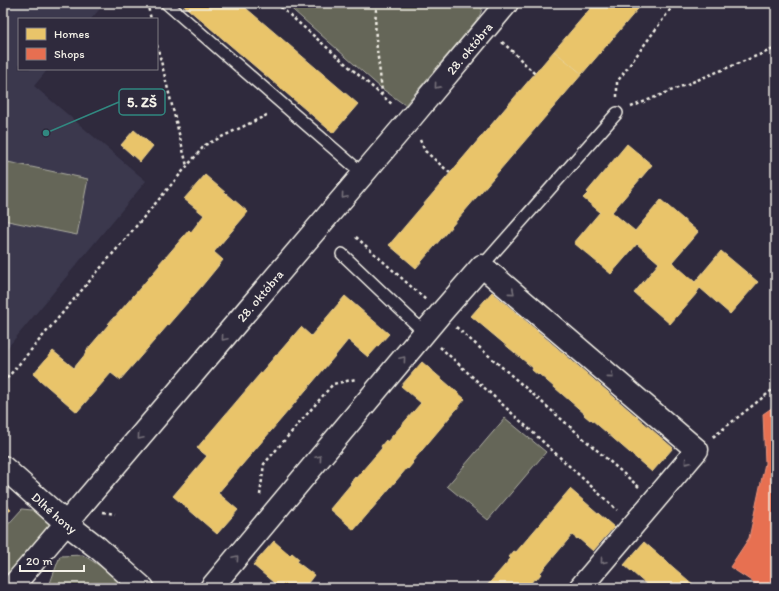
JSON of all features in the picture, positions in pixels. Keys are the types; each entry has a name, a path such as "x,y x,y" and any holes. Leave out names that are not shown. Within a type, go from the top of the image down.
{"street":[{"name":"28. októbra","path":"11,588 410,120 507,3"},
{"path":"211,588 482,266 697,450 580,588"},
{"name":"Dlhé hony","path":"3,467 67,524 98,548 144,588"}],"lane":[{"path":"166,3 363,174"},
{"path":"482,266 617,113"},
{"path":"342,254 425,333"}],"path":[{"path":"147,3 151,18"},
{"path":"276,3 410,120 425,151 450,173"},
{"path":"377,3 375,30 382,95"},
{"path":"675,3 617,82 617,113 776,48"},
{"path":"501,42 535,74"},
{"path":"158,49 187,167"},
{"path":"3,383 205,145 285,106"},
{"path":"356,237 654,500"},
{"path":"425,333 633,525"},
{"path":"259,501 264,464 333,384 392,372"},
{"path":"697,450 776,388"}],"shaded area":[{"path":"3,3 105,3 92,18 18,18 18,70 47,70 34,86 146,181 3,353"}],"green space":[{"path":"285,3 482,3 482,8 476,21 405,105 381,88"},
{"path":"3,161 88,179 77,235 3,220"},
{"path":"505,418 546,452 488,520 447,486"},
{"path":"22,509 42,511 54,531 15,575 3,573 3,530"},
{"path":"83,555 122,580 118,588 50,588 49,586 60,556"}],"building: Homes":[{"path":"181,3 240,3 358,104 333,133"},
{"path":"595,3 643,3 582,74 554,51"},
{"path":"554,51 582,74 416,268 389,245"},
{"path":"134,130 153,146 140,162 121,145"},
{"path":"627,144 652,165 612,212 635,231 661,200 698,232 672,262 695,282 721,251 758,282 730,314 700,288 670,324 634,293 659,263 637,244 611,274 574,243 600,212 583,198"},
{"path":"205,175 248,212 214,252 223,260 120,380 111,373 77,412 33,374 53,351 74,368 108,324 160,265 159,264 165,257 189,230 191,232 204,215 184,199"},
{"path":"492,292 673,448 652,472 591,419 590,420 584,415 585,414 539,374 538,375 532,370 533,368 471,316"},
{"path":"345,296 389,334 368,357 348,340 218,493 238,510 217,534 173,496 207,456 197,448 301,327 311,336"},
{"path":"422,362 465,399 412,462 413,463 408,469 407,468 354,530 330,509 355,477 356,478 382,448 381,446 386,440 387,442 421,403 401,386"},
{"path":"570,489 614,527 593,551 578,538 577,539 572,535 540,573 541,574 536,580 534,579 527,588 485,588 511,558 509,557 514,551 516,552"},
{"path":"3,502 11,509 3,518"},
{"path":"274,541 290,555 292,553 299,559 297,562 314,575 305,587 306,588 280,588 253,565"},
{"path":"644,542 698,588 648,588 646,586 647,585 624,565"}],"building: Shops":[{"path":"776,405 776,582 770,581 765,588 762,588 730,567 749,538 765,463 763,414"}],"place":[{"name":"5. ZŠ","path":"46,133"}]}
